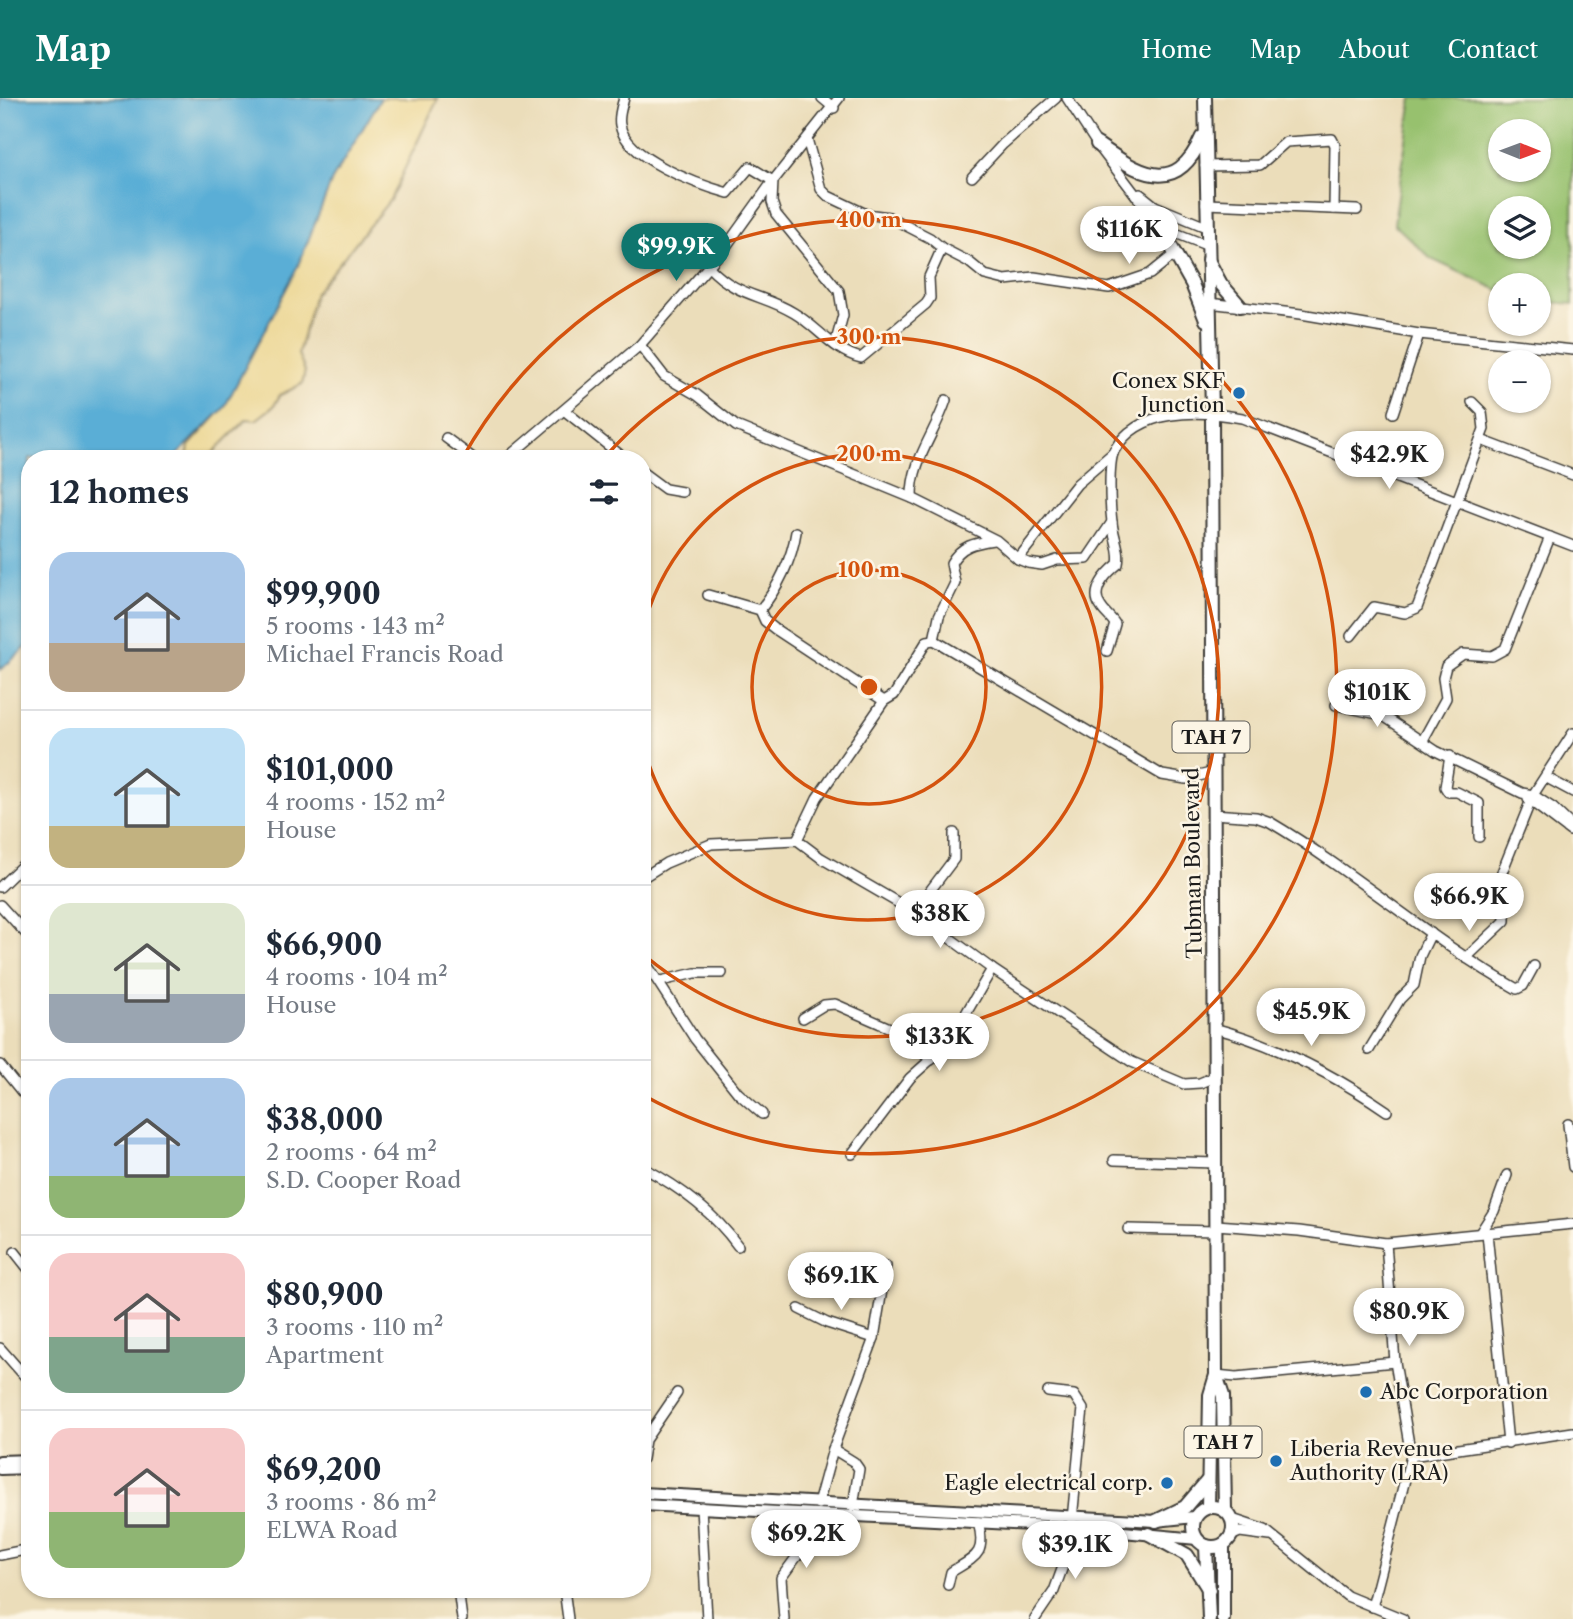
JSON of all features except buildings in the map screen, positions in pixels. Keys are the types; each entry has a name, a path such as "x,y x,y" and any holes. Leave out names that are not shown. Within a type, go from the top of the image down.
{"highway":[{"name":"Tubman Boulevard","path":"1205,98 1206,251 1212,412 1211,773 1216,1228 1216,1375 1210,1395 1208,1507"},
{"path":"1097,144 1135,171 1152,175 1172,173 1196,150 1204,130"},
{"path":"1160,227 1176,253 1209,328"},
{"path":"1206,251 1221,284 1240,306"},
{"name":"Tubman Boulevard","path":"1216,1375 1223,1396 1228,1514"},
{"path":"1156,1521 1185,1507 1208,1480"},
{"path":"1209,1619 1209,1590 1201,1543 1192,1529 1195,1517 1208,1507 1228,1514 1223,1619"},
{"path":"1149,1534 1187,1555 1209,1590"},
{"path":"1201,1543 1227,1540"}],"main road":[{"path":"0,1461 21,1460"},
{"path":"0,1469 21,1468"},
{"path":"651,1494 1149,1534 1201,1543"},
{"path":"651,1505 818,1509 853,1506 1156,1521 1195,1517"}],"street":[{"path":"624,98 619,121 623,133 668,172 728,193 750,167 772,181"},
{"path":"822,98 834,108"},
{"path":"517,450 640,345 709,267 772,181 834,108 839,98"},
{"path":"972,177 1003,144 1056,98"},
{"path":"1067,98 1097,144 1160,227 1206,251"},
{"path":"807,139 821,189 828,196 866,214 889,217 930,238 985,275 1005,280 1034,277 1109,288 1150,274 1176,253"},
{"path":"1205,166 1260,165 1286,142 1332,139 1335,145 1334,209"},
{"path":"772,181 772,202 776,214 839,291 843,315 835,345"},
{"path":"1130,187 1155,205 1206,227"},
{"path":"1206,204 1357,210"},
{"path":"709,267 720,279 749,296 792,311 835,345 854,356 868,356 926,304 930,298 929,277 942,248"},
{"path":"1209,303 1419,334 1573,350"},
{"path":"1393,413 1419,334"},
{"path":"640,345 664,376 697,395 736,426 912,498 996,540 1018,559 1042,565 1057,560 1087,559 1112,522"},
{"path":"912,498 913,471 935,430 946,400"},
{"path":"1351,636 1374,607 1405,613 1417,608 1456,499 1481,440 1485,421 1482,412 1472,401"},
{"path":"565,411 614,450"},
{"path":"1018,559 1076,484 1113,453 1139,423 1212,412 1242,418 1573,546"},
{"path":"446,438 462,450"},
{"path":"1481,440 1573,475"},
{"path":"1107,651 1115,624 1099,606 1098,593 1104,575 1118,564 1119,556 1112,522 1113,453"},
{"path":"651,479 665,489 682,492"},
{"path":"760,610 780,578 794,547 796,532"},
{"path":"1423,740 1446,698 1443,678 1446,666 1463,654 1492,656 1505,649 1550,537"},
{"path":"933,640 939,616 956,583 951,563 957,552 973,544 996,540"},
{"path":"708,595 760,610 765,621 775,629 884,701"},
{"path":"797,841 817,798 884,701 894,695 927,641 933,640 1162,775 1186,779 1211,773"},
{"path":"1336,705 1382,715 1436,751 1450,755 1553,808 1573,827"},
{"path":"1465,958 1505,921 1505,915 1493,904 1492,897 1532,798 1573,733"},
{"path":"1450,755 1444,787 1448,792 1457,792 1479,803 1479,836"},
{"path":"1547,778 1573,792"},
{"path":"1532,798 1573,834"},
{"path":"1213,814 1256,817 1270,822 1355,878 1465,958 1517,989 1523,986 1534,966"},
{"path":"914,912 954,859 954,833"},
{"path":"651,872 711,844 797,841 914,912 992,969 1132,1062 1184,1084 1200,1083 1214,1077"},
{"path":"0,887 21,867"},
{"path":"0,906 21,928"},
{"path":"1369,1050 1400,999 1414,985 1420,956 1431,933"},
{"path":"651,968 661,981 676,1014 695,1039 738,1093 762,1114"},
{"path":"852,1154 910,1078 948,1044 992,969"},
{"path":"661,981 695,973 722,973"},
{"path":"803,1018 824,1005 835,1004 899,1032 931,1060"},
{"path":"1214,1028 1252,1038 1291,1055 1359,1091 1387,1111"},
{"path":"0,1065 21,1091"},
{"path":"1567,1124 1573,1167"},
{"path":"1114,1160 1215,1163"},
{"path":"651,1173 725,1228 738,1246"},
{"path":"1507,1175 1484,1233 1508,1444"},
{"path":"1128,1229 1299,1231 1386,1243 1573,1224"},
{"path":"1372,1607 1411,1456 1395,1362 1386,1243"},
{"path":"15,1252 21,1260"},
{"path":"784,1619 781,1578 803,1548 818,1509 833,1449 874,1338 886,1266"},
{"path":"799,1309 827,1323 874,1338"},
{"path":"0,1348 21,1372"},
{"path":"1216,1375 1236,1377 1395,1362"},
{"path":"1035,1619 1063,1572 1069,1550 1083,1409 1074,1395 1048,1392"},
{"path":"651,1432 677,1393"},
{"path":"1411,1456 1508,1444 1573,1432"},
{"path":"833,1449 859,1469 853,1506"},
{"path":"701,1507 707,1619"},
{"path":"1228,1514 1265,1530 1346,1596 1403,1619"},
{"path":"948,1585 951,1572 974,1560 979,1552 981,1534 978,1522"},
{"path":"1227,1540 1240,1532 1272,1536"},
{"path":"0,1555 21,1551"},
{"path":"459,1598 462,1619"},
{"path":"565,1598 568,1619"}],"green space":[{"path":"1412,98 1573,98 1573,304 1551,302 1551,273 1488,273 1488,285 1431,259 1394,224"}],"sand":[{"path":"381,98 438,98 390,200 315,293 298,354 305,371 302,384 280,395 274,406 256,420 247,419 216,450 188,450 224,408 298,266 332,180"}],"water":[{"path":"0,98 381,98 332,180 298,266 224,408 182,450 21,450 21,652 0,670"}],"place":[{"name":"Conex SKF Junction","path":"1239,393"},
{"name":"Abc Corporation","path":"1366,1392"},
{"name":"Liberia Revenue Authority (LRA)","path":"1276,1461"},
{"name":"Eagle electrical corp.","path":"1167,1483"}]}
